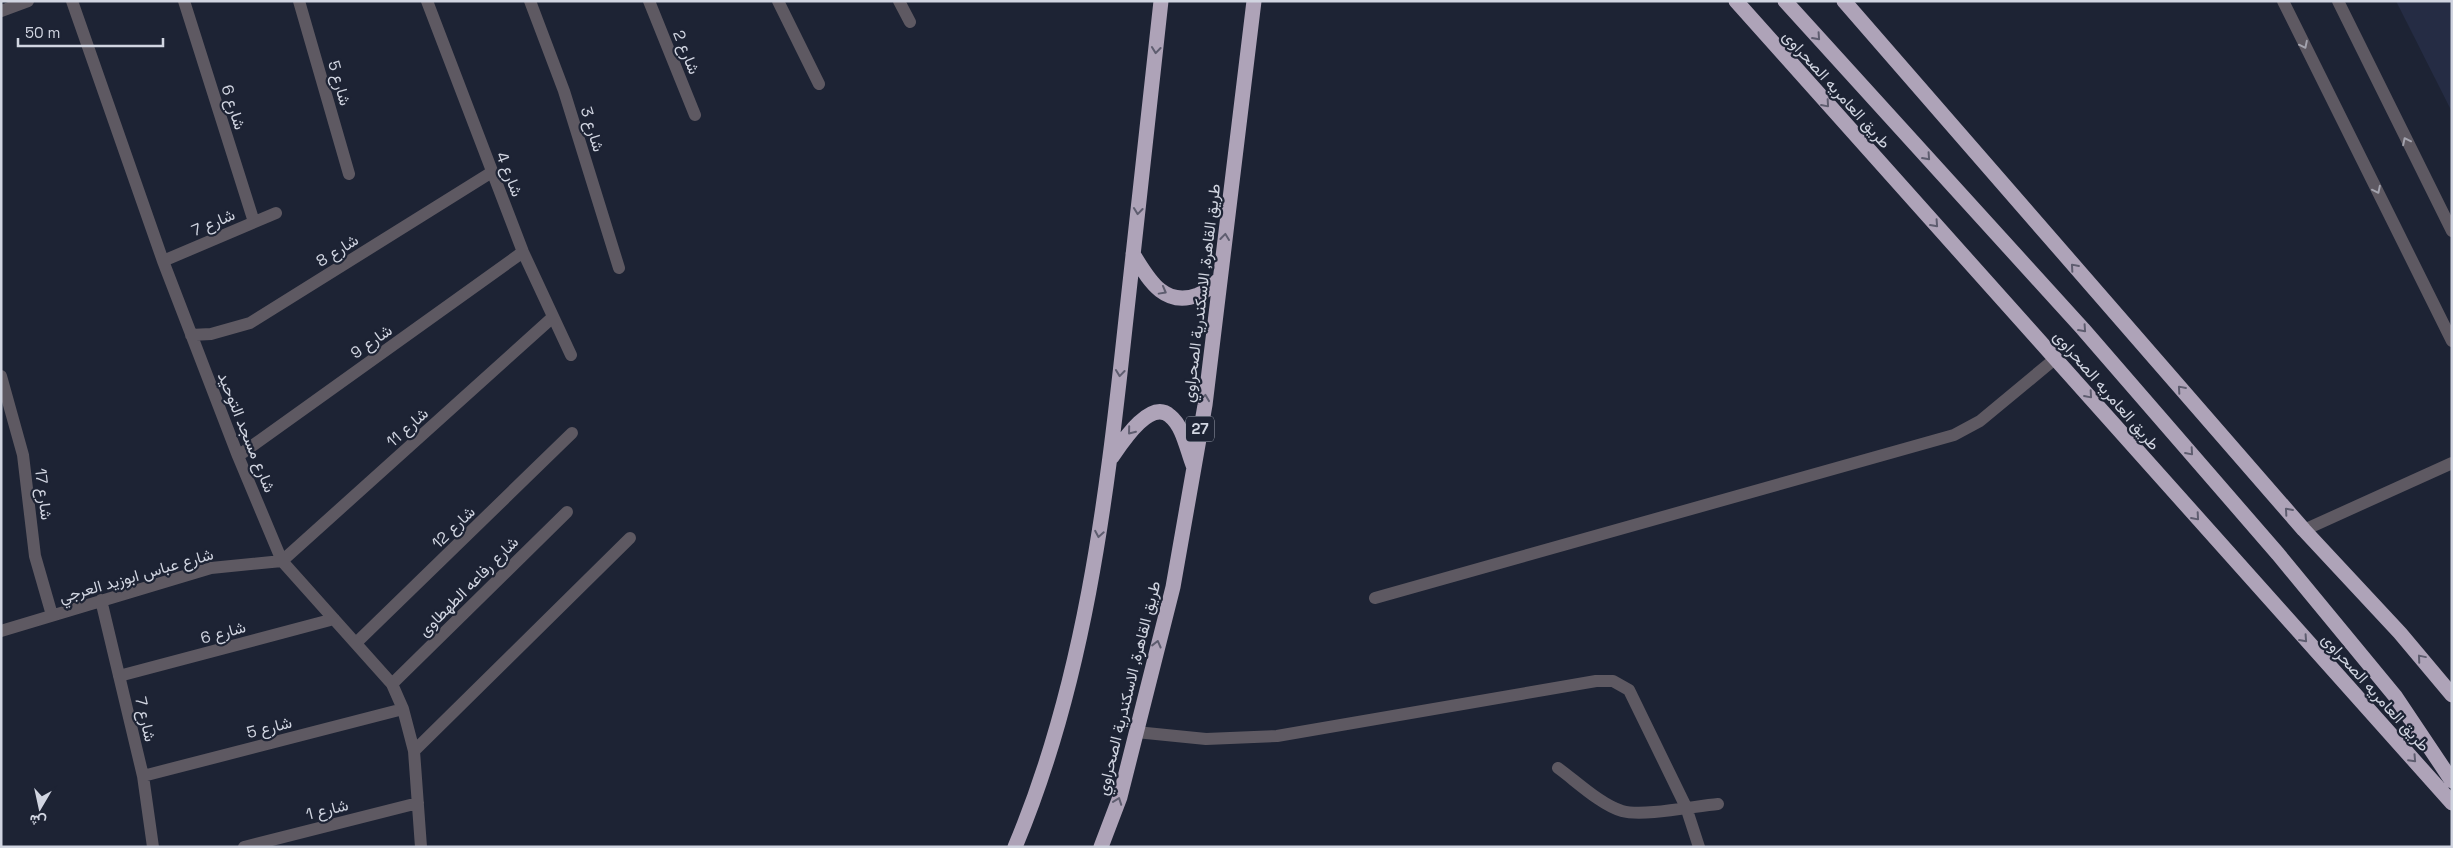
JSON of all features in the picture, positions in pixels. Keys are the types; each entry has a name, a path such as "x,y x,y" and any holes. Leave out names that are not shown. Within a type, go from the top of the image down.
{"highway":[{"name":"27","path":"1015,847 1026,821 1062,713 1086,604 1111,459 1161,1"},
{"name":"طريق القاهرة, الاسكندرية الصحراوي","path":"1101,847 1120,797 1173,587 1205,405 1254,1"},
{"name":"طريق العامريه الصحراوى","path":"1736,1 2452,802"},
{"path":"1784,1 2083,329 2278,554 2395,696 2452,781"},
{"path":"1844,1 2304,530 2400,633 2452,695"},
{"path":"1133,254 1152,284 1166,294 1182,298 1198,295 1220,279"},
{"name":"27","path":"1111,459 1133,427 1149,416 1160,412 1170,415 1179,429 1193,465"}],"street":[{"path":"1,11 28,1"},
{"name":"شارع مسجد التوحيد","path":"72,1 163,261 238,456 282,561 392,684 403,709 414,752 422,847"},
{"name":"شارع 6","path":"184,1 254,222"},
{"name":"شارع 5","path":"299,1 349,174"},
{"name":"شارع 4","path":"427,1 523,252 571,354"},
{"name":"شارع 3","path":"530,1 564,91 619,268"},
{"name":"شارع 2","path":"649,1 695,115"},
{"path":"778,1 819,84"},
{"path":"899,1 910,22"},
{"path":"2282,1 2451,339"},
{"path":"2338,1 2452,231"},
{"name":"شارع 8","path":"191,335 211,334 250,323 492,172"},
{"name":"شارع 7","path":"163,261 276,213"},
{"name":"شارع 9","path":"238,456 523,252"},
{"name":"شارع 11","path":"282,561 553,317"},
{"path":"1374,598 1954,435 1980,421 2056,358"},
{"name":"شارع 17","path":"1,376 23,455 35,556 52,615"},
{"name":"شارع 12","path":"356,644 572,433"},
{"path":"2304,530 2452,463"},
{"name":"شارع رفاعه الطهطاوى","path":"392,684 567,512"},
{"path":"414,752 630,538"},
{"name":"شارع عباس ابوزيد العرجي","path":"1,630 211,568 282,561"},
{"name":"شارع 7","path":"101,600 143,776 153,847"},
{"name":"شارع 6","path":"119,676 334,619"},
{"path":"1136,732 1206,739 1276,736 1596,681 1613,681 1629,690 1686,807 1699,847"},
{"name":"شارع 5","path":"143,776 403,709"},
{"path":"1558,768 1609,804 1623,811 1640,812 1718,804"},
{"name":"شارع 1","path":"244,847 418,802"}],"shaded area":[{"path":"2396,1 2452,1 2452,112"}]}
